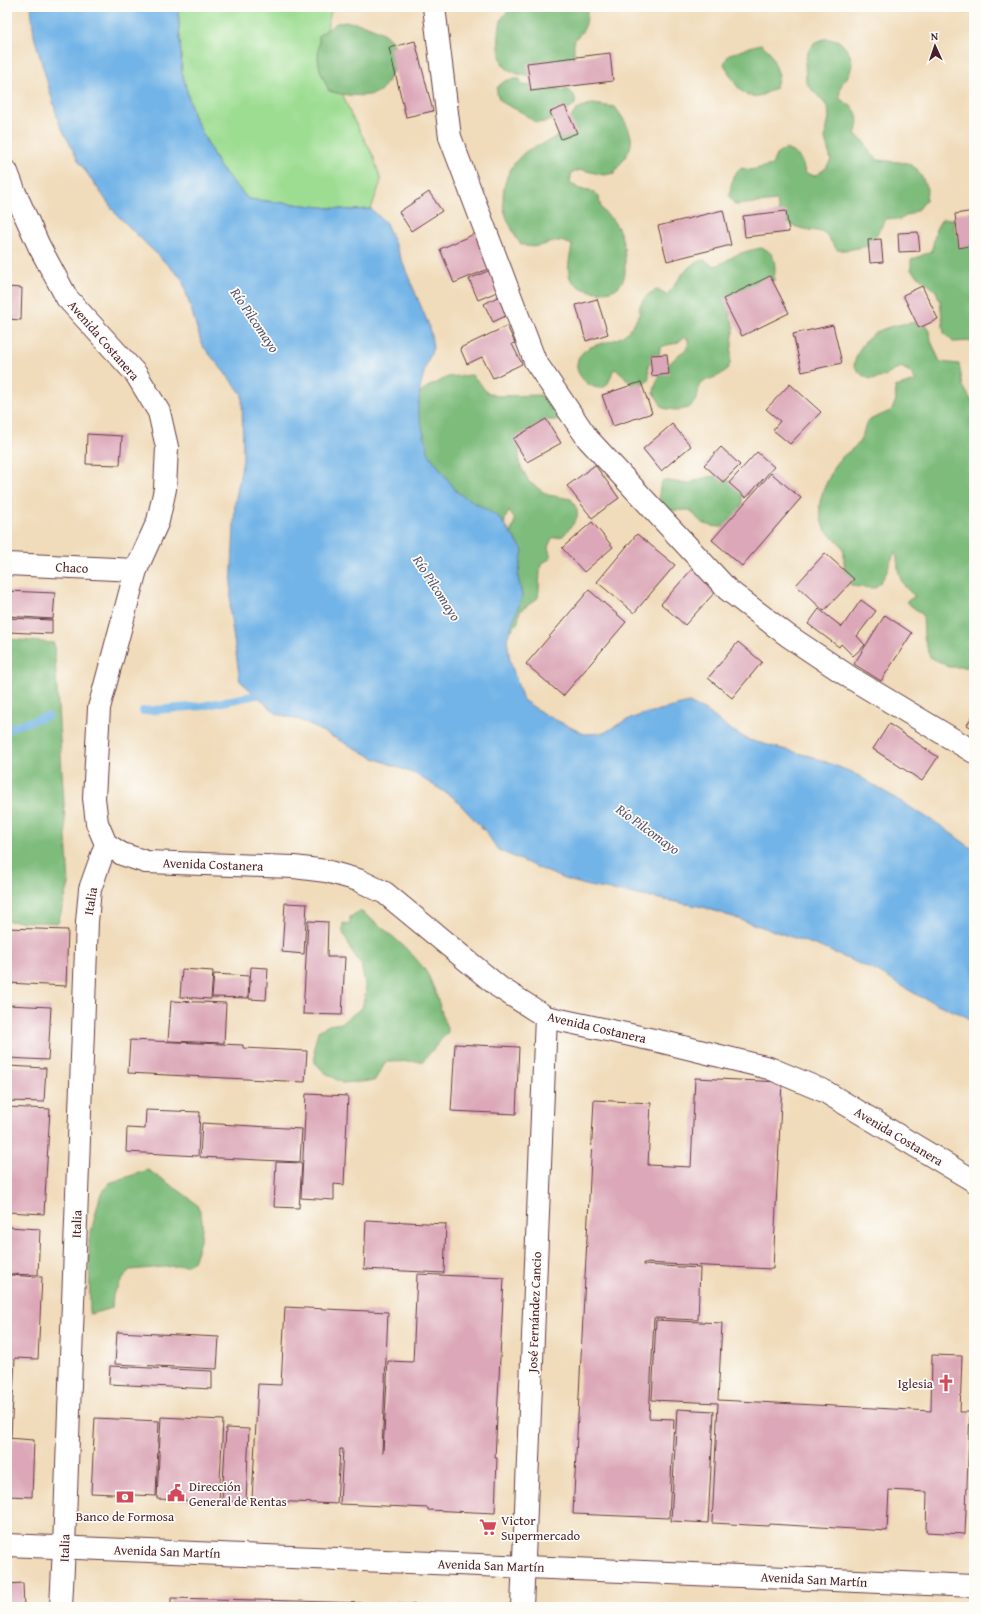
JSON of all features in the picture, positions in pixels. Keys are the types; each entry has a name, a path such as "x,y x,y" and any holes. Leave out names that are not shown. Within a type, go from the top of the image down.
{"street":[{"path":"434,7 450,137 535,361 588,438 728,590 786,635 851,678 974,752"},
{"name":"Avenida Costanera","path":"7,172 39,246 67,298 136,374 159,412 167,447 165,489 158,521 136,570 99,708 94,798 97,823 106,844 122,854 146,862 294,867 326,871 358,880 385,893 499,987 546,1017 663,1042 769,1068 824,1091 974,1181"},
{"name":"Chaco","path":"7,564 136,570"},
{"name":"Italia","path":"61,1607 87,922 90,889 106,844"},
{"name":"José Fernández Cancio","path":"522,1607 546,1017"},
{"name":"Avenida San Martín","path":"7,1545 974,1586"}],"green space":[{"path":"178,7 332,7 325,37 328,58 351,115 373,155 381,181 371,209 350,210 248,199 219,166 193,114 182,72"},
{"path":"523,7 587,7 587,17 584,29 574,40 574,63 547,73 532,76 517,74 504,66 499,48 500,25 504,15 508,12"},
{"path":"948,7 974,7 974,12 957,12"},
{"path":"348,22 380,31 388,37 394,45 397,54 396,64 380,91 369,95 355,96 329,91 320,70 318,58 319,35 337,23"},
{"path":"824,39 837,40 846,48 852,61 849,74 840,88 840,99 851,106 858,117 855,135 864,141 869,151 878,160 907,163 917,169 927,189 926,200 919,209 899,220 887,218 869,246 847,250 837,250 825,233 801,228 788,223 779,211 777,201 735,205 729,196 733,176 740,168 751,170 772,165 776,155 785,149 799,157 803,164 805,173 815,176 825,169 831,160 825,139 829,117 828,107 806,83 805,62 808,52 814,43"},
{"path":"761,44 770,52 779,75 776,87 766,93 757,96 750,96 739,88 724,64 729,54"},
{"path":"513,79 520,79 522,85 568,90 574,96 575,104 553,120 541,123 535,122 520,111 502,102 499,98 497,88 504,82"},
{"path":"593,104 615,107 627,126 631,137 629,151 614,173 604,175 582,170 572,172 570,182 579,189 590,190 599,197 601,207 616,225 622,238 625,258 624,278 619,286 608,291 601,292 586,290 579,287 570,278 569,266 572,245 558,241 533,247 523,245 519,242 505,214 503,205 504,186 507,177 517,160 532,148 565,132 572,116 577,110 586,105"},
{"path":"942,219 954,219 954,229 961,239 974,238 974,341 953,342 944,333 940,301 936,291 911,270 911,260 932,251 936,229"},
{"path":"761,248 770,252 774,260 774,280 770,285 729,300 730,316 734,326 730,364 720,375 699,384 696,399 689,407 678,410 663,408 654,393 656,382 659,377 669,364 688,347 688,339 683,337 676,343 660,348 658,356 648,365 649,373 647,381 639,388 614,369 609,381 604,387 600,388 590,385 582,378 577,369 577,364 584,351 624,335 638,317 640,306 648,295 657,290 667,295 687,269 698,262 704,260 714,266 740,253"},
{"path":"923,322 930,331 931,341 940,362 959,364 963,386 974,405 974,665 971,667 949,667 930,657 924,637 923,615 906,602 915,596 909,591 902,581 896,551 883,579 875,588 860,587 850,584 846,576 843,548 823,526 820,512 820,500 824,488 837,462 859,442 866,425 870,420 892,410 896,400 895,387 916,381 910,372 901,367 888,375 876,379 865,377 854,365 858,353 864,343 871,336 880,331 900,324"},
{"path":"472,375 486,392 497,396 544,395 562,400 565,411 560,420 543,420 519,441 519,463 529,482 548,495 571,499 577,510 576,519 571,526 563,536 552,538 548,547 551,558 541,564 538,598 520,611 518,622 511,631 501,634 508,541 515,520 509,511 505,519 504,531 488,546 380,415 411,402 427,387 448,377"},
{"path":"715,476 730,481 736,480 742,491 742,504 738,516 729,525 719,527 707,525 701,522 690,510 670,510 665,509 662,506 659,493 663,480 688,484 703,478"},
{"path":"7,639 54,643 69,884 58,923 7,921"},
{"path":"360,911 408,950 424,969 434,990 448,1032 423,1061 386,1062 374,1081 342,1083 324,1072 315,1063 314,1047 318,1031 329,1025 341,1023 362,1008 366,990 361,964 351,950 343,932 343,923 350,925 350,917"},
{"path":"148,1170 197,1205 202,1219 202,1226 200,1241 193,1262 187,1265 129,1270 113,1294 112,1308 90,1314 89,1240 100,1196 109,1183"}],"water":[{"name":"Río Pilcomayo","path":"31,7 178,7 182,72 193,114 219,166 248,199 350,210 371,209 386,223 430,328 433,348 425,368 420,389 418,411 429,454 457,492 499,517 523,550 518,577 522,596 507,639 510,661 523,700 544,714 584,734 604,733 624,721 644,714 689,703 708,712 728,728 749,740 813,757 854,773 941,826 974,850 974,1024 967,1017 919,996 878,972 818,946 703,907 589,886 564,879 498,850 486,832 453,797 415,774 374,758 300,720 277,714 240,681 230,612 235,503 243,460 242,394 202,345 182,279 116,214 79,162 59,123 34,36"}],"building":[{"path":"415,41 433,111 406,117 389,48"},
{"path":"610,53 613,81 531,91 527,63"},
{"path":"565,106 577,133 561,139 550,112"},
{"path":"429,192 442,211 411,231 399,212"},
{"path":"723,210 731,245 667,261 658,226"},
{"path":"786,211 789,232 745,237 743,216"},
{"path":"974,211 974,245 959,248 955,214"},
{"path":"481,231 495,266 454,283 440,249"},
{"path":"918,232 920,251 899,252 898,233"},
{"path":"881,239 883,262 870,263 868,240"},
{"path":"495,268 504,289 478,300 469,279"},
{"path":"770,276 789,313 742,336 723,299"},
{"path":"922,286 938,319 919,328 903,295"},
{"path":"7,287 22,288 21,320 7,319"},
{"path":"505,293 514,312 493,322 484,304"},
{"path":"597,299 608,334 586,341 576,305"},
{"path":"833,325 842,363 802,372 793,334"},
{"path":"507,326 515,343 512,344 522,364 493,378 482,357 467,364 460,348"},
{"path":"667,354 669,374 652,376 650,355"},
{"path":"641,382 652,413 613,426 602,395"},
{"path":"790,384 821,412 790,444 773,430 780,421 766,409"},
{"path":"546,419 561,443 527,462 513,439"},
{"path":"672,424 691,446 661,471 643,449"},
{"path":"87,434 122,436 120,465 86,464"},
{"path":"721,447 740,465 723,482 704,465"},
{"path":"757,452 774,467 746,498 729,483"},
{"path":"595,465 619,498 592,518 567,486"},
{"path":"771,473 801,498 742,566 712,540"},
{"path":"592,522 613,547 584,572 562,548"},
{"path":"637,534 675,565 634,613 597,582"},
{"path":"825,553 854,579 824,611 796,585"},
{"path":"693,568 717,590 685,625 661,604"},
{"path":"589,590 626,622 563,696 526,664"},
{"path":"7,591 55,593 53,619 7,616"},
{"path":"861,600 876,611 857,636 865,645 853,656 841,644 839,647 808,624 819,609 842,627"},
{"path":"885,615 912,633 881,681 854,664"},
{"path":"7,618 52,620 52,634 7,632"},
{"path":"738,642 762,662 732,698 708,678"},
{"path":"974,713 974,729 967,725"},
{"path":"889,724 938,757 922,781 873,749"},
{"path":"285,903 307,904 304,954 282,952"},
{"path":"308,921 328,922 327,957 345,957 342,1015 303,1014"},
{"path":"7,928 68,930 66,986 7,983"},
{"path":"251,967 268,968 266,1000 249,999"},
{"path":"182,969 213,971 211,999 180,997"},
{"path":"214,974 249,976 248,998 212,997"},
{"path":"171,1001 226,1003 224,1043 168,1041"},
{"path":"7,1005 51,1007 48,1060 7,1058"},
{"path":"130,1040 243,1045 243,1048 307,1051 305,1082 128,1073"},
{"path":"455,1044 519,1047 516,1114 451,1111"},
{"path":"7,1066 46,1068 44,1102 7,1101"},
{"path":"695,1078 782,1082 773,1269 643,1263 643,1265 700,1268 698,1320 654,1318 649,1418 674,1419 669,1518 573,1514 594,1100 651,1103 648,1165 691,1167"},
{"path":"306,1094 348,1096 344,1185 334,1184 334,1200 301,1198"},
{"path":"7,1107 50,1109 44,1214 7,1212"},
{"path":"146,1110 200,1112 198,1156 126,1152 127,1128 145,1129"},
{"path":"202,1123 302,1129 300,1162 200,1157"},
{"path":"276,1162 302,1163 299,1208 274,1207"},
{"path":"366,1220 446,1224 444,1273 364,1269"},
{"path":"7,1227 40,1229 38,1275 7,1274"},
{"path":"417,1274 504,1278 495,1458 497,1458 495,1513 340,1504 343,1449 340,1449 337,1504 252,1500 258,1384 281,1385 285,1307 388,1312 383,1452 388,1361 413,1362"},
{"path":"7,1275 42,1277 38,1359 15,1358 11,1437 7,1436"},
{"path":"656,1320 722,1323 718,1400 931,1411 932,1355 962,1356 960,1412 970,1412 965,1534 926,1532 927,1492 889,1490 887,1531 769,1524 768,1526 712,1523 718,1403 652,1400"},
{"path":"117,1332 219,1337 217,1369 115,1364"},
{"path":"110,1366 212,1371 212,1389 109,1384"},
{"path":"677,1409 714,1411 708,1523 671,1521"},
{"path":"161,1417 223,1420 219,1502 157,1499"},
{"path":"95,1418 159,1421 156,1496 91,1493"},
{"path":"226,1428 249,1429 246,1502 222,1501"},
{"path":"7,1438 34,1440 32,1497 7,1496"},
{"path":"23,1583 24,1607 7,1607 7,1584"},
{"path":"171,1598 427,1605 427,1607 171,1607"}],"waterway":[{"path":"143,711 202,706 267,693"},
{"path":"7,732 9,728 48,716"}],"place":[{"name":"Iglesia","path":"946,1383"},
{"name":"Dirección General de Rentas","path":"176,1493"},
{"name":"Banco de Formosa","path":"125,1497"},
{"name":"Victor Supermercado","path":"488,1527"}]}
